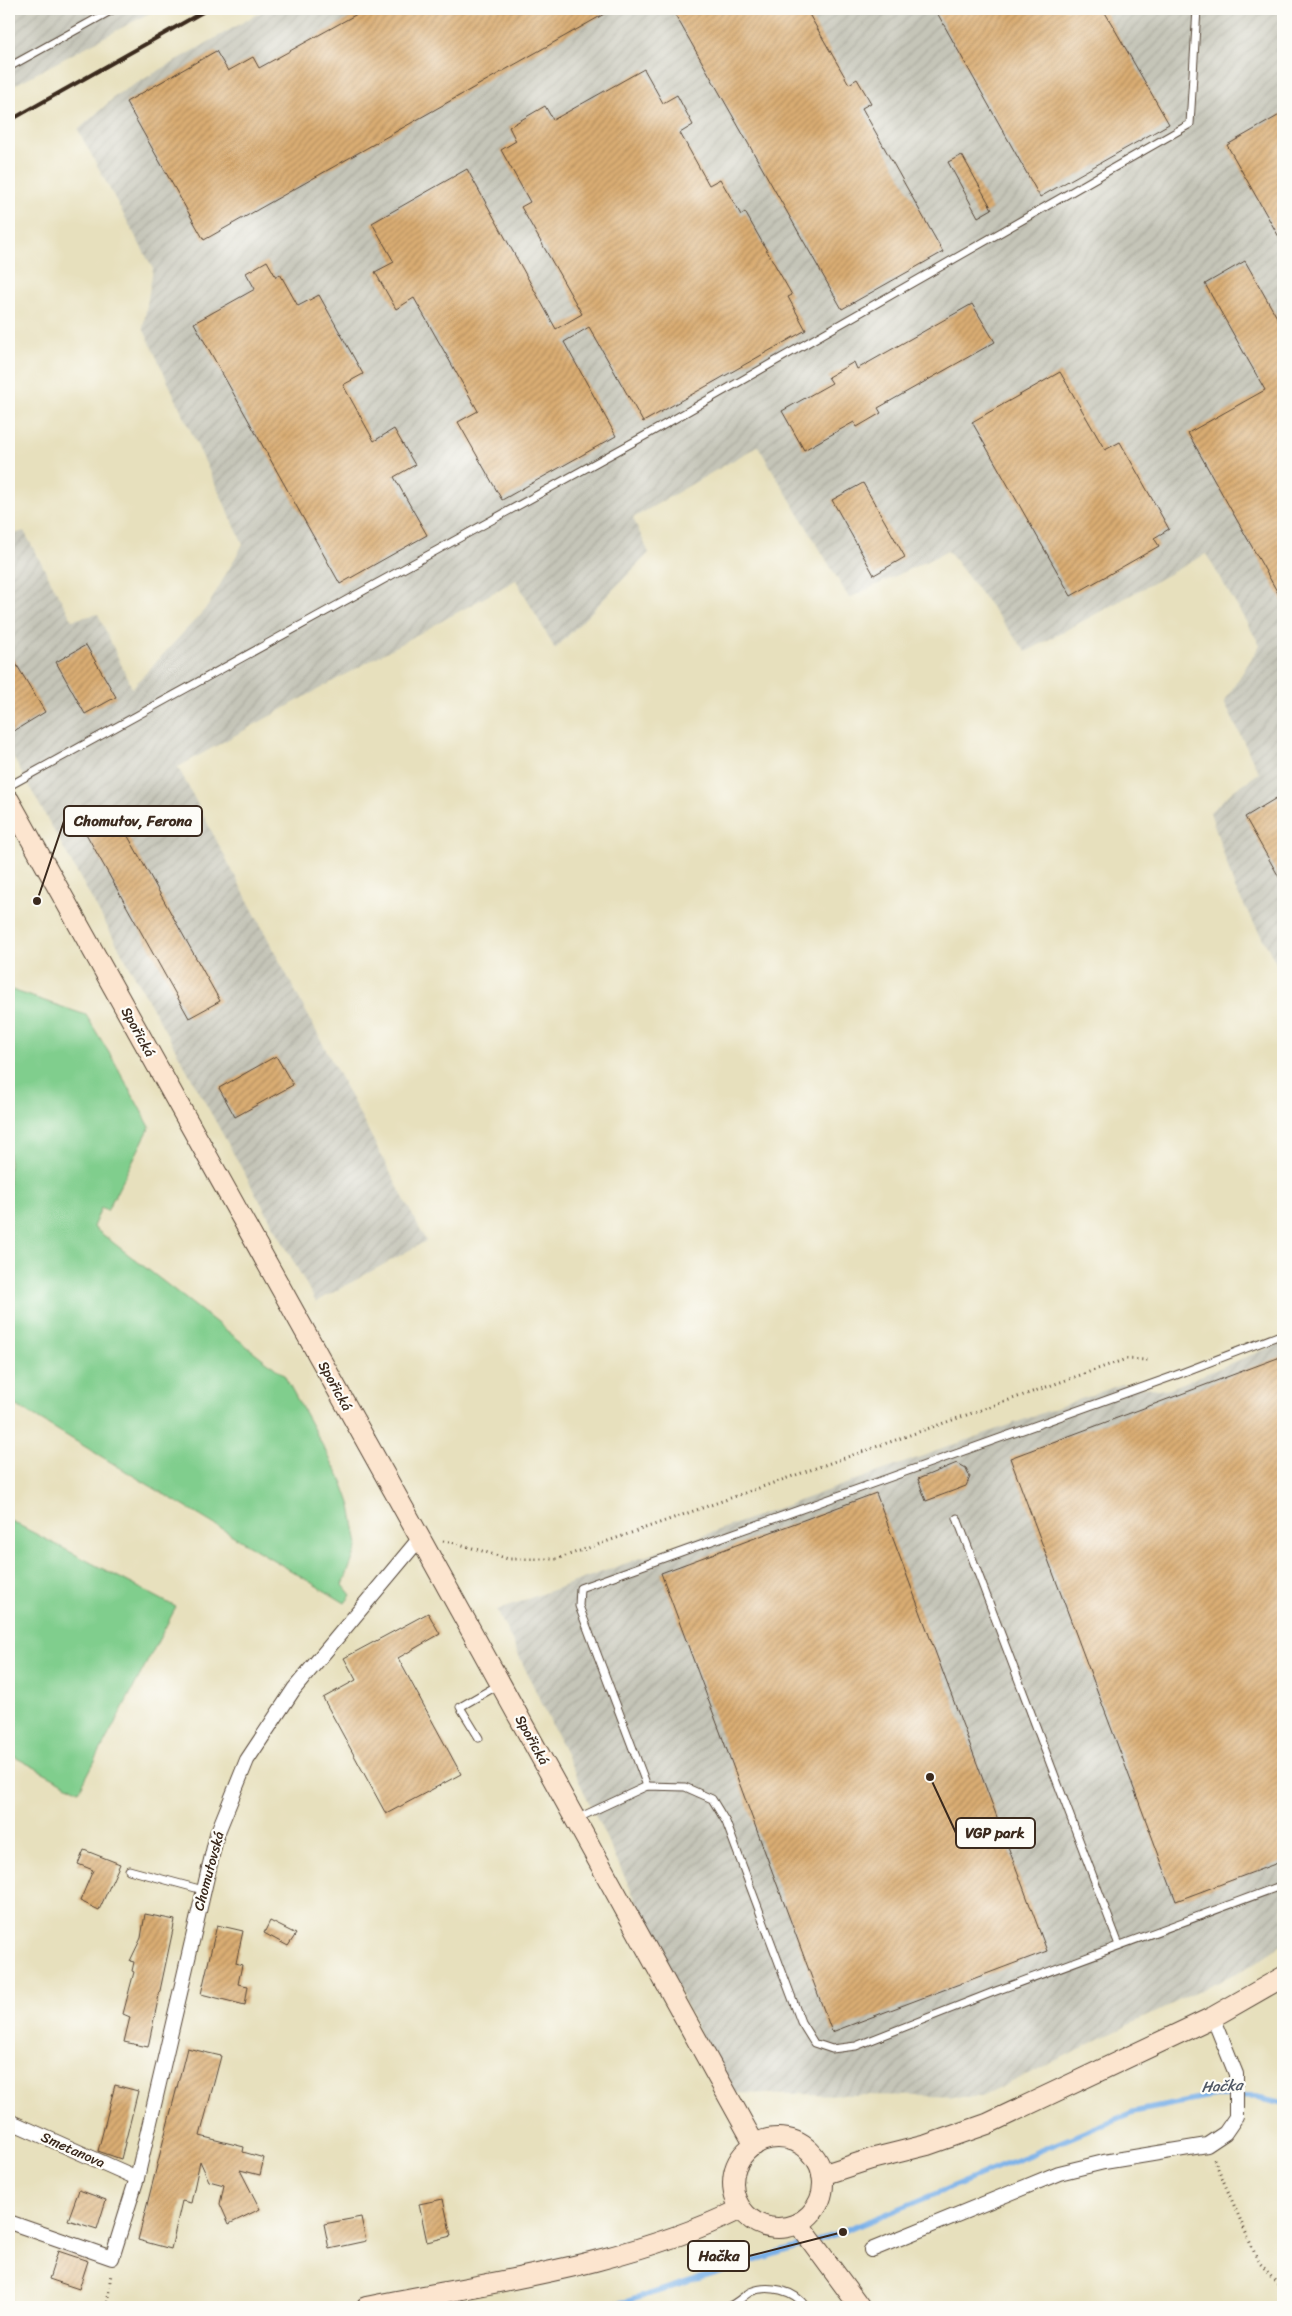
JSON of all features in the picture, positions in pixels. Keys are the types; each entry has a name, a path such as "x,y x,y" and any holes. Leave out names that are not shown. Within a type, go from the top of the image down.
{"street":[{"name":"Spořická","path":"9,800 755,2144"},
{"name":"Chomutovská","path":"112,2258 137,2178 217,1834 247,1760 294,1689 420,1538"},
{"path":"822,2175 871,2158 927,2145 987,2124 1213,2017 1283,1977"},
{"path":"871,2250 1059,2172 1104,2162 1207,2145 1225,2133 1236,2117 1236,2074 1213,2017"},
{"name":"Smetanova","path":"9,2121 137,2178"},
{"path":"778,2138 796,2142 811,2153 818,2163 822,2175 822,2189 818,2203 799,2226 773,2228 760,2225 741,2209 735,2198 734,2174 742,2157 755,2144 766,2140 778,2138"},
{"path":"366,2307 554,2270 642,2247 741,2209"},
{"path":"9,2222 112,2258"},
{"path":"799,2226 860,2307"}],"lane":[{"path":"9,67 114,9"},
{"path":"9,786 648,434 1190,124 1197,9"},
{"path":"647,1786 579,1606 580,1588 1180,1373 1283,1334"},
{"path":"957,1518 1119,1945"},
{"path":"479,1738 460,1707 500,1683"},
{"path":"576,1820 647,1786 684,1787 712,1799 726,1822 801,2022 814,2043 832,2049 856,2046 1119,1945 1283,1885"},
{"path":"129,1870 203,1890"},
{"path":"730,2307 751,2292 775,2287 802,2301 806,2307"}],"path":[{"path":"420,1538 456,1543 508,1559 557,1559 1126,1359 1148,1360"},
{"path":"1207,2145 1258,2261 1283,2289"},
{"path":"107,2307 112,2258"}],"shaded area":[{"path":"9,9 157,9 9,88"},
{"path":"266,9 1283,9 1283,975 1235,889 1210,812 1233,791 1259,773 1224,702 1260,645 1206,554 1026,652 948,551 849,598 758,446 633,518 649,553 555,649 516,580 178,767 426,1241 316,1302 9,750 9,536 24,531 72,620 98,614 132,688 208,606 243,544 143,328 153,269 78,130 118,94"},
{"path":"1283,1342 1283,1944 1248,1967 981,2097 728,2093 497,1610 1122,1384 1166,1390"}],"green space":[{"path":"9,989 86,1015 114,1061 150,1127 107,1211 101,1208 93,1227 284,1375 342,1481 351,1506 358,1545 343,1585 351,1595 345,1603 9,1401"},
{"path":"9,1520 176,1607 79,1791 9,1754"}],"building":[{"path":"366,9 613,9 204,240 126,102 216,51 228,71 253,57 259,68"},
{"path":"672,9 806,9 849,84 857,79 871,103 862,108 943,252 842,309"},
{"path":"935,9 1103,9 1169,124 1040,197"},
{"path":"644,69 663,103 677,95 693,125 680,133 709,185 720,179 741,215 745,212 792,295 788,297 806,330 643,422 589,327 564,342 616,436 502,500 458,422 478,411 414,298 396,309 375,272 394,262 372,223 467,169 556,329 582,314 521,207 530,202 501,150 516,141 509,127 545,106 553,120"},
{"path":"1283,113 1283,244 1227,145"},
{"path":"962,155 992,209 978,217 948,162"},
{"path":"267,261 276,277 280,274 298,306 319,295 363,374 343,385 374,441 394,429 415,465 394,477 427,535 340,584 194,323 255,289 246,273"},
{"path":"1245,261 1283,328 1283,602 1188,433 1265,390 1205,284"},
{"path":"972,304 995,342 878,408 881,413 857,427 854,422 804,450 782,411 832,383 828,377 854,362 857,369"},
{"path":"1060,372 1105,450 1120,442 1169,529 1154,538 1159,546 1071,596 972,422"},
{"path":"863,483 905,557 874,575 832,500"},
{"path":"86,645 116,697 85,714 56,662"},
{"path":"9,652 45,712 9,734"},
{"path":"1283,794 1283,884 1245,817"},
{"path":"115,813 220,1001 189,1018 84,830"},
{"path":"276,1056 293,1085 235,1117 219,1088"},
{"path":"1283,1356 1283,1861 1176,1901 1010,1458"},
{"path":"957,1463 966,1468 970,1477 966,1486 926,1501 918,1479"},
{"path":"876,1493 1047,1951 832,2032 661,1573"},
{"path":"428,1613 440,1634 398,1658 461,1774 386,1814 323,1698 356,1680 344,1658"},
{"path":"84,1850 120,1864 99,1910 80,1901 93,1870 78,1864"},
{"path":"145,1914 175,1920 148,2047 124,2042 130,2017 123,2014 134,1972 132,1971 134,1962 130,1961 141,1938"},
{"path":"270,1921 296,1934 288,1946 264,1933"},
{"path":"217,1925 243,1931 236,1963 242,1965 238,1984 248,1986 245,2005 201,1994"},
{"path":"187,2048 221,2056 200,2136 244,2147 243,2152 264,2158 260,2175 240,2170 260,2209 229,2224 220,2204 224,2185 209,2181 200,2161 191,2203 182,2201 171,2249 138,2240"},
{"path":"115,2085 138,2091 121,2159 98,2151"},
{"path":"79,2190 106,2200 97,2229 68,2220"},
{"path":"443,2199 451,2236 427,2242 419,2204"},
{"path":"361,2217 366,2241 329,2249 324,2224"},
{"path":"58,2251 88,2261 79,2289 49,2279"}],"waterway":[{"name":"Hačka","path":"598,2307 625,2302 843,2232 1133,2112 1215,2096 1257,2097 1283,2103"}],"railway":[{"path":"9,121 208,9"}],"place":[{"name":"Chomutov, Ferona","path":"37,901"},
{"name":"VGP park","path":"930,1777"},
{"name":"Hačka","path":"843,2232"}]}
